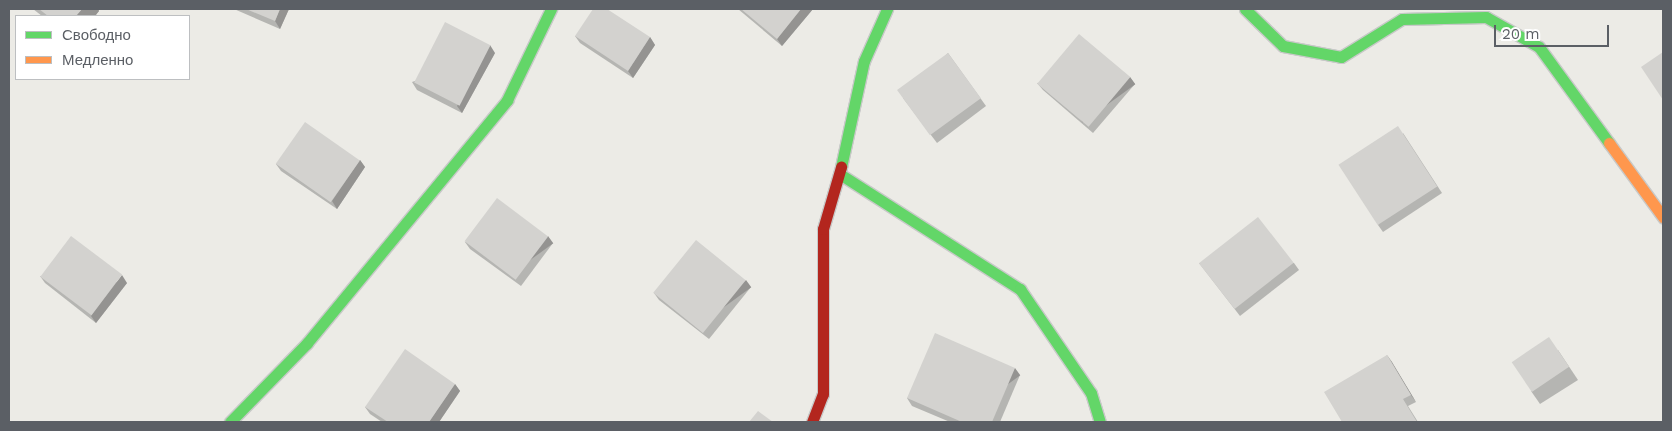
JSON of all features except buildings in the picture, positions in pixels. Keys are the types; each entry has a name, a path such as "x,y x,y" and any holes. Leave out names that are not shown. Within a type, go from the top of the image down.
{"street":[{"path":"230,422 307,343 507,100 551,9"},
{"path":"812,422 823,394 823,229 840,174 864,61 887,9"},
{"path":"1245,9 1283,46 1341,57 1402,19 1486,17 1539,47 1663,217"},
{"path":"840,174 1020,288 1091,393 1100,422"}],"traffic: fast":[{"path":"230,422 307,343 507,100 551,9"},
{"path":"841,167 864,61 887,9"},
{"path":"1245,9 1283,46 1341,57 1402,19 1486,17 1539,47 1609,143"},
{"path":"840,174 1020,289 1091,393 1100,422"}],"traffic: slow":[{"path":"1609,143 1663,217"}],"traffic: jam":[{"path":"812,422 823,394 823,229 841,167"}]}
